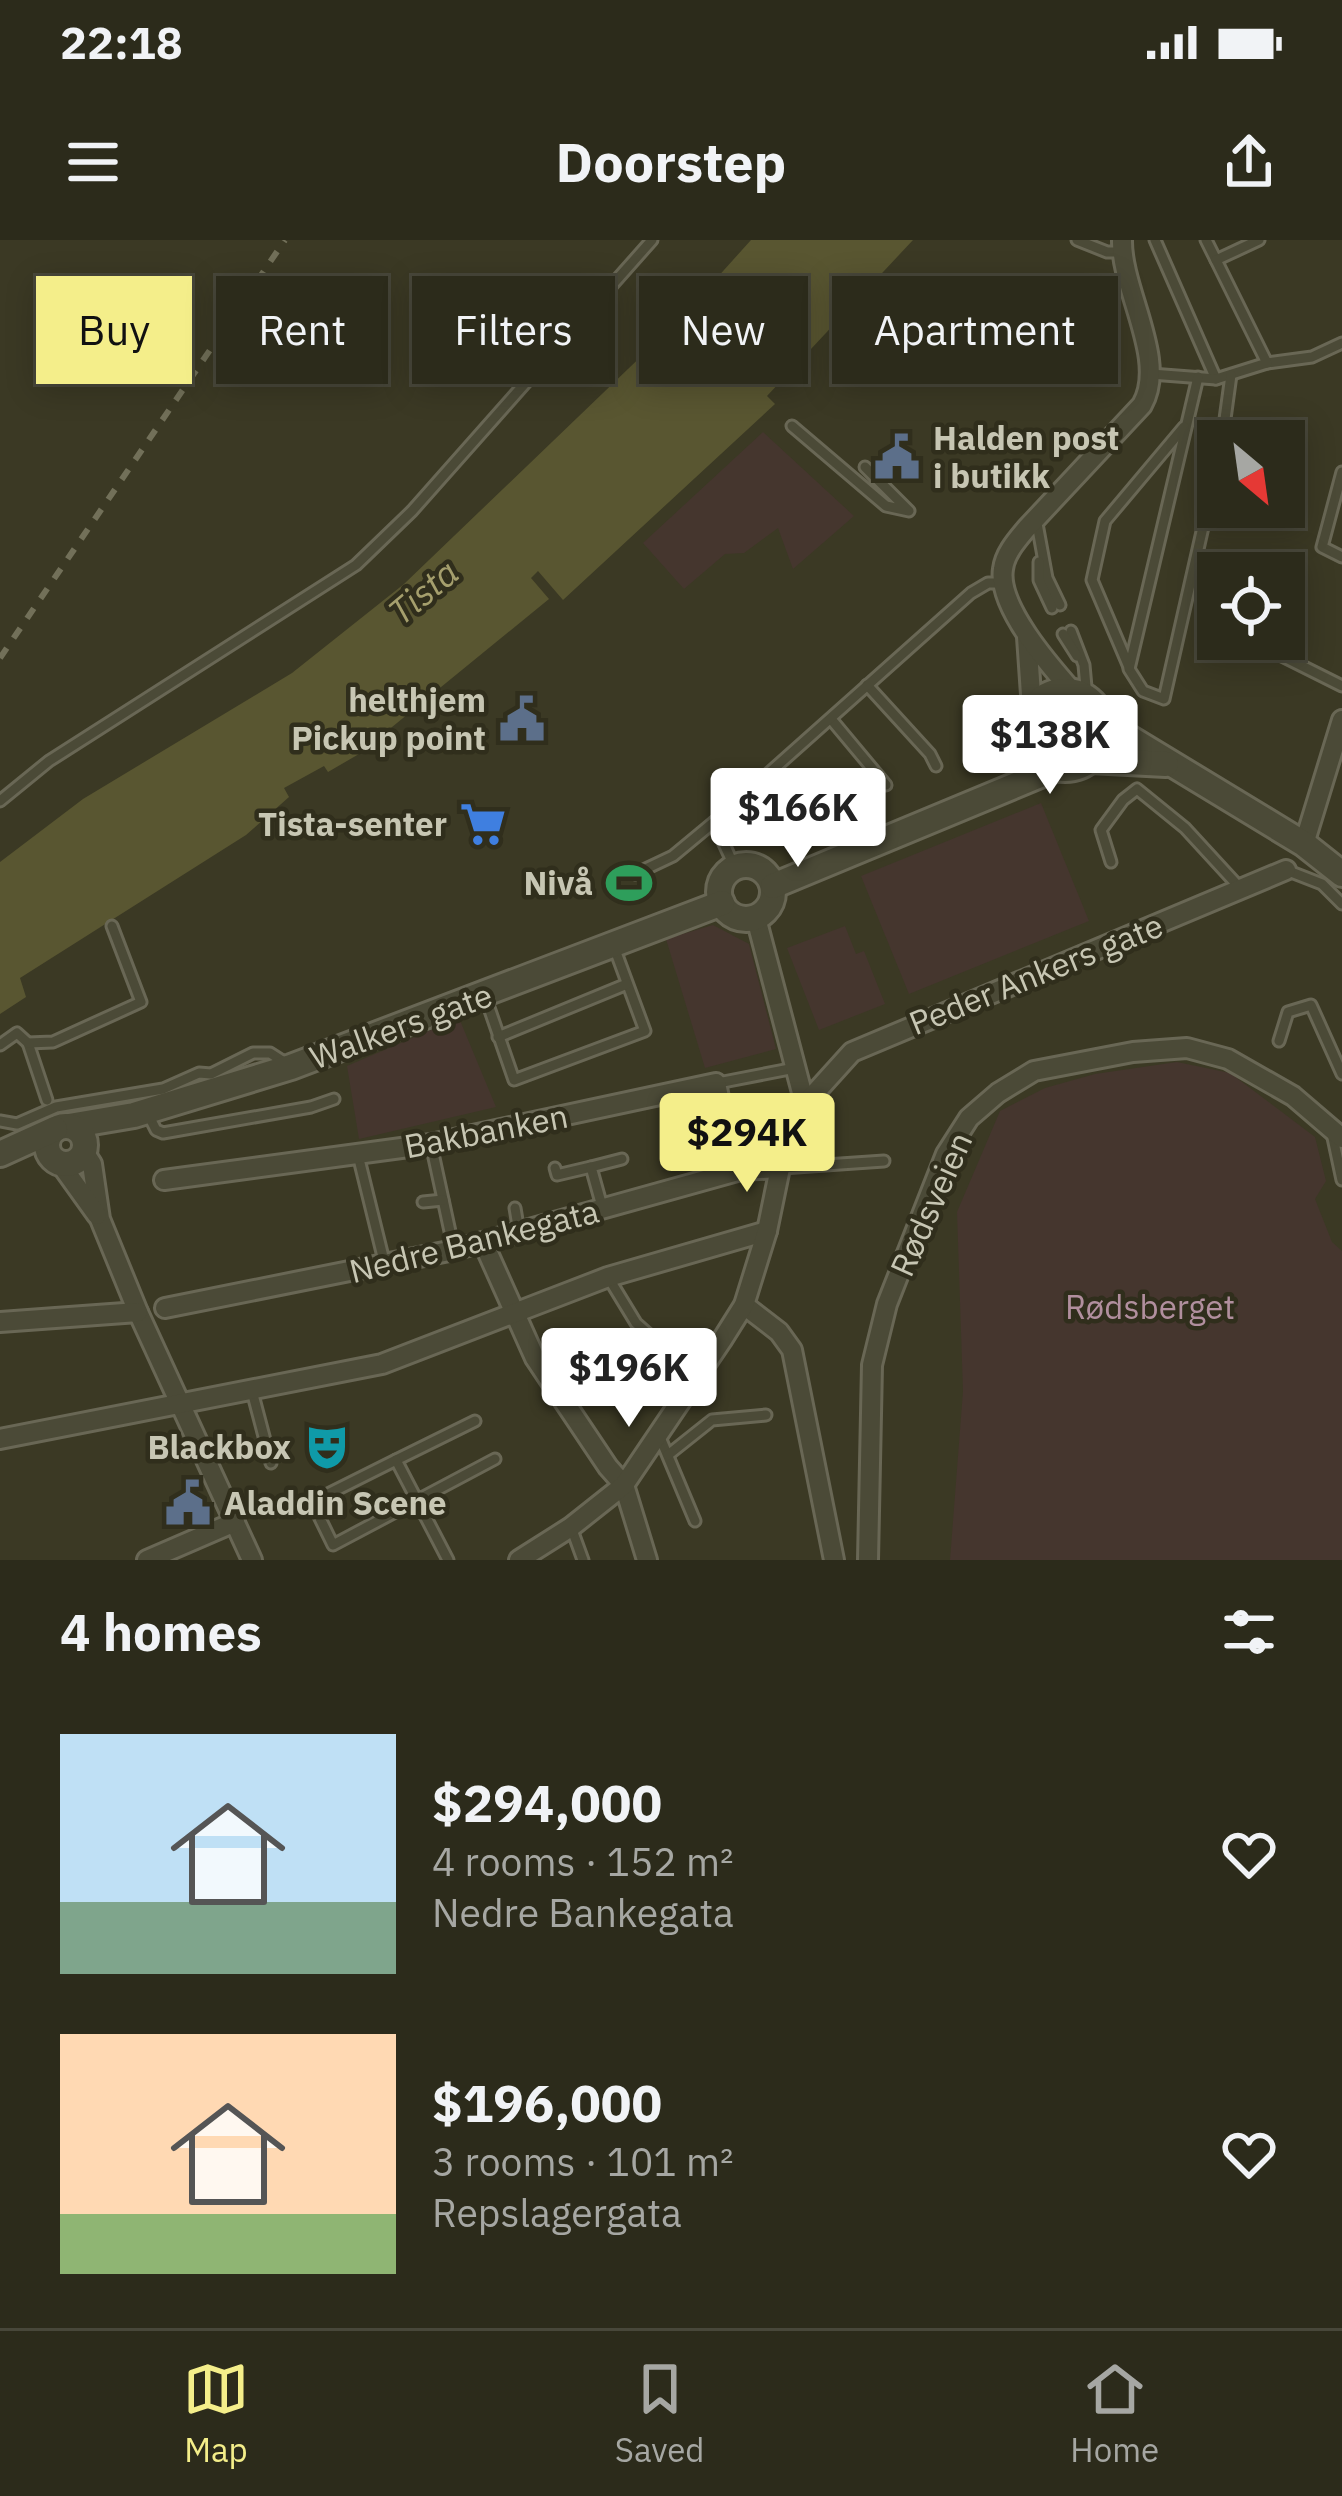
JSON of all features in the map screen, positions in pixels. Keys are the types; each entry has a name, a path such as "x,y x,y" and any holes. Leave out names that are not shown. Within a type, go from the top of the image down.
{"street":[{"path":"1122,246 1151,374 1149,393 1011,548 996,583 1027,637 1103,722 1304,844 1342,874"},
{"path":"1027,637 1032,709 1026,730 1031,750 1042,762 1075,768 1090,760 1102,742 1103,722"},
{"path":"1032,709 1050,694 1080,695"},
{"path":"1304,844 1342,719"},
{"path":"992,798 1031,750"},
{"path":"1090,760 1174,764"},
{"path":"773,886 1057,768"},
{"path":"754,866 773,886 770,905 756,918 732,916 722,903 721,883 735,868 754,866"},
{"name":"Peder Ankers gate","path":"805,1104 852,1052 865,1045 1286,870"},
{"name":"Walkers gate","path":"115,1119 487,1003 722,903"},
{"path":"519,1560 624,1485 744,1305 780,1168 805,1104 756,918"},
{"name":"Rødsveien","path":"868,1560 872,1365 887,1304 946,1154 969,1118 998,1093 1034,1072 1132,1052 1186,1048 1228,1058 1293,1096 1336,1133"},
{"path":"716,1083 727,1137 741,1170"},
{"name":"Bakbanken","path":"164,1180 431,1144 716,1083"},
{"path":"0,1158 62,1127 115,1119"},
{"path":"0,1158 68,1163 115,1119"},
{"path":"62,1127 78,1130 92,1164 100,1219"},
{"path":"62,1127 48,1139 48,1152 100,1219 252,1560"},
{"name":"Nedre Bankegata","path":"165,1308 454,1250 741,1170 780,1168"},
{"path":"0,1439 382,1364 608,1277 767,1231"},
{"path":"483,1242 514,1315 558,1396 624,1485 647,1560"},
{"path":"744,1305 792,1350 834,1560"},
{"path":"0,1322 138,1312"},
{"path":"147,1560 235,1522"}],"lane":[{"path":"0,801 49,761 356,565 412,511 652,240"},
{"path":"1077,240 1107,252 1122,246"},
{"path":"1155,240 1216,379"},
{"path":"1207,240 1267,364"},
{"path":"1216,260 1259,240"},
{"path":"1151,374 1216,379 1312,357 1342,344"},
{"path":"1225,420 1231,375"},
{"path":"1130,669 1198,377"},
{"path":"1187,422 1106,520 1093,580 1143,692 1164,699 1203,528"},
{"path":"792,426 886,506 909,511 865,467"},
{"path":"1342,472 1322,547 1342,557"},
{"path":"1036,517 1056,606"},
{"path":"635,874 673,856 867,685 996,583"},
{"path":"1067,633 1084,665 1080,695"},
{"path":"1290,660 1342,686"},
{"path":"867,685 936,766"},
{"path":"830,719 886,785"},
{"path":"1111,862 1101,830 1137,789 1185,828 1241,890"},
{"path":"714,822 735,868"},
{"path":"1286,870 1322,884 1342,904"},
{"path":"28,1043 53,1042 141,1002 112,926"},
{"path":"487,1003 514,1080 645,1031 614,946"},
{"path":"498,1037 627,984"},
{"path":"1279,1041 1288,1012 1311,1005 1342,1074"},
{"path":"0,1045 17,1034 28,1043 47,1100"},
{"path":"0,1121 17,1124 56,1107 163,1089 253,1053 270,1053 291,1067"},
{"path":"716,1083 795,1068"},
{"path":"235,1085 238,1120"},
{"path":"146,1111 156,1130 163,1133 334,1099"},
{"path":"1336,1133 1342,1180"},
{"path":"431,1144 454,1250"},
{"path":"358,1155 385,1265"},
{"path":"555,1168 556,1175 622,1159"},
{"path":"780,1168 884,1161"},
{"path":"591,1167 603,1210"},
{"path":"423,1202 443,1200"},
{"path":"515,1208 519,1232"},
{"path":"608,1277 636,1323 697,1377"},
{"path":"252,1391 271,1462"},
{"path":"668,1455 712,1420 766,1414"},
{"path":"475,1421 312,1502 333,1545 495,1459"},
{"path":"659,1435 694,1521"},
{"path":"396,1460 448,1560"},
{"path":"571,1527 583,1560"}],"green space":[{"path":"763,432 854,516 793,569 778,528 744,553 725,554 684,589 643,543"},
{"path":"1041,803 1089,921 909,994 861,876"},
{"path":"713,925 749,944 776,1049 705,1068 666,939"},
{"path":"845,926 856,954 864,951 885,1004 819,1030 787,948"},
{"path":"459,1018 496,1107 359,1139 347,1066"},
{"name":"Rødsberget","path":"1177,1062 1230,1073 1315,1137 1326,1181 1315,1199 1332,1242 1342,1251 1342,1560 950,1560 963,1391 957,1212 1000,1111 1045,1088 1095,1074"}],"water":[{"path":"751,240 913,240 879,276 832,276 832,327 808,352 808,276 719,276"},
{"name":"Tista","path":"639,358 639,384 778,384 767,396 775,404 563,600 538,571 531,578 549,599 359,754 284,788 289,797 246,835 20,978 26,997 0,1014 0,862 83,799 292,673 404,584"}],"railway":[{"path":"0,658 285,240"}],"place":[{"name":"Halden post i butikk","path":"897,457"},
{"name":"helthjem Pickup point","path":"522,719"},
{"name":"Tista-senter","path":"483,824"},
{"name":"Nivå","path":"629,883"},
{"name":"Blackbox","path":"327,1447"},
{"name":"Aladdin Scene","path":"188,1503"}]}
